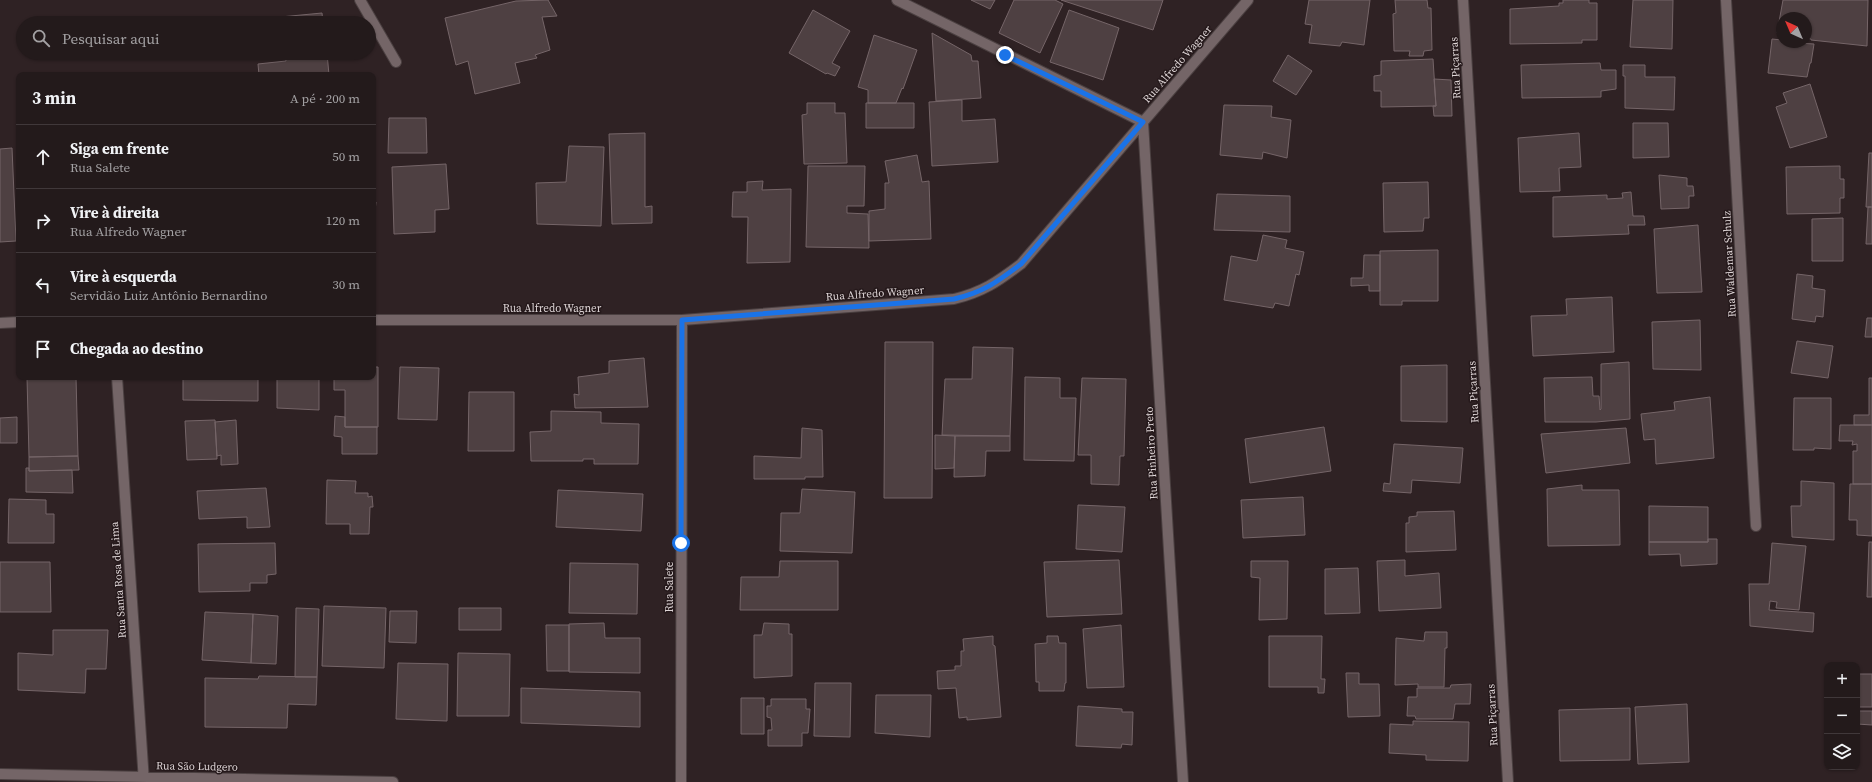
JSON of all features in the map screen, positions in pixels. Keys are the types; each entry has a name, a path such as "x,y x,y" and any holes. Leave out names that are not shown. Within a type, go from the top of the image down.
{"street":[{"path":"360,0 369,16"},
{"path":"897,0 1143,122"},
{"name":"Rua Alfredo Wagner","path":"376,320 682,320 954,299 975,294 998,282 1021,264 1248,0"},
{"name":"Rua Piçarras","path":"1463,0 1508,782"},
{"name":"Rua Waldemar Schulz","path":"1726,0 1756,526"},
{"path":"376,28 396,62"},
{"name":"Rua Pinheiro Preto","path":"1143,122 1183,782"},
{"name":"Rua Salete","path":"681,782 682,320"},
{"path":"0,323 16,322"},
{"name":"Rua Santa Rosa de Lima","path":"117,380 144,780"},
{"name":"Rua São Ludgero","path":"0,774 144,780 393,782"}],"building":[{"path":"548,0 557,16 542,17 550,50 535,55 537,58 515,63 520,83 475,94 468,61 456,65 445,18 516,1"},
{"path":"971,0 995,0 990,9"},
{"path":"1014,0 1055,0 1063,4 1040,53 999,33"},
{"path":"1061,0 1163,0 1153,30"},
{"path":"1309,0 1370,0 1364,45 1342,42 1340,46 1309,43 1312,25 1305,24"},
{"path":"1395,0 1427,0 1428,8 1431,8 1432,50 1424,51 1423,56 1409,56 1410,51 1394,51 1393,14 1396,13"},
{"path":"1563,0 1589,0 1589,3 1597,3 1597,40 1582,40 1582,43 1510,44 1510,9 1559,6 1559,3 1563,3"},
{"path":"1633,0 1673,0 1672,49 1630,47"},
{"path":"1783,0 1868,0 1867,46 1812,40 1812,12 1781,12"},
{"path":"813,10 850,31 832,63 840,67 835,76 826,74 789,53"},
{"path":"1069,10 1119,28 1103,80 1050,62"},
{"path":"322,13 322,16 291,16"},
{"path":"932,33 971,55 972,61 978,61 981,98 936,101"},
{"path":"874,35 917,50 903,89 902,88 896,103 868,103 868,90 858,87"},
{"path":"1772,39 1776,39 1776,48 1812,48 1812,44 1814,44 1807,77 1768,73"},
{"path":"1288,55 1312,71 1296,95 1273,81"},
{"path":"1433,59 1436,106 1381,107 1381,91 1374,91 1374,76 1381,75 1381,61"},
{"path":"328,60 329,72 259,72 258,64 286,61"},
{"path":"1600,63 1601,70 1616,70 1616,89 1601,91 1601,97 1522,98 1521,65"},
{"path":"1623,65 1645,65 1645,77 1675,77 1674,110 1625,108 1625,76 1623,76"},
{"path":"1434,79 1451,80 1452,116 1434,116 1433,106 1436,106"},
{"path":"1810,84 1827,137 1790,148 1776,107 1787,103 1783,93"},
{"path":"962,100 962,121 995,119 998,162 932,166 929,102"},
{"path":"807,103 835,103 835,113 845,113 847,163 804,164 802,115 807,114"},
{"path":"866,103 914,103 914,128 866,128"},
{"path":"1224,105 1272,106 1271,117 1291,120 1287,158 1263,152 1262,159 1220,155"},
{"path":"389,118 426,118 427,153 388,153"},
{"path":"1633,123 1668,123 1669,157 1633,158"},
{"path":"645,133 645,207 652,206 652,223 612,224 609,134"},
{"path":"1579,133 1581,167 1559,168 1560,191 1520,192 1518,138"},
{"path":"569,146 604,147 601,226 537,224 536,183 566,182"},
{"path":"12,148 16,241 0,242 0,149"},
{"path":"1869,153 1872,153 1872,207 1866,207"},
{"path":"917,155 922,182 929,181 931,239 869,241 869,211 885,209 885,183 889,183 885,161"},
{"path":"446,164 449,209 435,210 435,232 394,234 392,167"},
{"path":"808,166 865,166 864,206 847,206 847,213 868,214 869,248 806,247"},
{"path":"1840,166 1840,179 1844,179 1844,198 1840,198 1840,213 1787,214 1786,167"},
{"path":"1659,175 1687,178 1687,186 1693,186 1694,196 1689,196 1689,208 1661,209"},
{"path":"763,181 762,190 791,189 790,262 747,263 748,217 732,217 733,192 747,192 747,182"},
{"path":"1428,182 1429,218 1424,218 1423,231 1384,232 1383,183"},
{"path":"1631,192 1633,216 1644,216 1645,225 1628,225 1629,234 1553,237 1553,197 1607,195 1607,199 1623,198 1622,193"},
{"path":"1217,194 1290,196 1290,232 1214,230"},
{"path":"1868,207 1872,207 1872,244 1866,244"},
{"path":"1843,218 1843,261 1812,261 1812,219"},
{"path":"1698,225 1702,292 1657,293 1654,229"},
{"path":"1263,235 1287,240 1285,248 1304,252 1299,275 1296,274 1289,306 1275,303 1273,308 1224,300 1231,256 1257,261"},
{"path":"1438,250 1438,301 1402,301 1402,305 1380,305 1380,251"},
{"path":"1364,255 1380,255 1380,291 1369,291 1369,285 1351,286 1351,278 1363,278"},
{"path":"1797,274 1813,276 1812,288 1825,290 1823,317 1816,316 1815,322 1792,319"},
{"path":"1612,297 1614,352 1533,356 1531,316 1567,315 1566,299"},
{"path":"1867,318 1872,318 1872,337 1865,337"},
{"path":"1700,320 1701,370 1653,369 1652,322"},
{"path":"1797,341 1833,346 1828,378 1791,373"},
{"path":"885,342 933,342 932,498 884,498"},
{"path":"973,347 1013,348 1010,436 942,435 945,379 972,379"},
{"path":"644,358 648,407 575,408 574,394 579,395 578,377 609,373 609,361"},
{"path":"1629,362 1630,419 1596,422 1545,422 1544,378 1592,377 1593,396 1599,396 1600,410 1601,364"},
{"path":"1447,365 1447,422 1401,421 1401,366"},
{"path":"376,367 378,367 378,427 345,427 345,390 334,390 334,380 376,380"},
{"path":"400,367 439,368 437,420 398,419"},
{"path":"1025,377 1060,378 1060,398 1076,398 1074,461 1024,460"},
{"path":"1082,378 1126,379 1124,456 1120,456 1119,485 1091,484 1091,455 1078,455"},
{"path":"1869,378 1872,378 1872,425 1854,425 1854,415 1869,415"},
{"path":"27,380 76,380 78,456 29,457"},
{"path":"183,380 258,380 258,401 183,400"},
{"path":"277,380 319,380 319,410 277,408"},
{"path":"469,392 514,392 514,451 468,451"},
{"path":"1710,397 1714,458 1656,464 1655,439 1644,440 1641,414 1675,410 1674,402"},
{"path":"1794,398 1831,398 1831,449 1814,448 1814,450 1793,450"},
{"path":"551,411 601,412 601,423 639,424 638,464 594,464 594,459 583,459 583,461 531,461 530,432 551,431"},
{"path":"335,416 345,417 345,427 377,427 377,454 342,454 342,437 334,436"},
{"path":"17,417 17,443 0,443 0,418"},
{"path":"215,420 217,459 187,460 185,421"},
{"path":"236,420 238,464 221,465 221,455 217,456 215,422"},
{"path":"1840,425 1872,425 1872,484 1853,484 1853,451 1857,451 1857,444 1852,445 1853,441 1839,441"},
{"path":"1324,427 1331,471 1250,483 1245,439"},
{"path":"802,428 822,430 823,477 805,477 805,479 754,479 754,456 801,458"},
{"path":"1626,428 1630,463 1546,473 1541,434"},
{"path":"935,435 955,436 954,468 935,469"},
{"path":"955,436 1010,436 1010,451 986,451 985,476 954,477"},
{"path":"1394,444 1463,448 1460,483 1412,480 1411,493 1383,491 1384,483 1390,484"},
{"path":"78,456 79,470 29,471 29,457"},
{"path":"26,468 29,468 29,471 72,470 73,493 26,492"},
{"path":"327,480 356,481 355,493 368,493 368,497 372,496 373,507 370,507 369,534 350,534 350,524 326,524"},
{"path":"1801,481 1834,483 1834,540 1792,537 1791,506 1801,506"},
{"path":"1850,484 1872,484 1872,536 1857,535 1857,520 1849,520"},
{"path":"1582,485 1582,490 1619,490 1620,545 1548,546 1547,489"},
{"path":"266,488 270,527 247,528 247,517 199,519 197,491"},
{"path":"802,489 855,492 852,553 780,551 781,513 800,513"},
{"path":"558,490 643,494 641,531 556,527"},
{"path":"1303,497 1305,535 1243,538 1241,500"},
{"path":"9,499 46,500 46,514 54,514 54,543 8,543"},
{"path":"1078,505 1125,507 1122,552 1076,549"},
{"path":"1649,506 1708,507 1708,542 1649,542"},
{"path":"1454,511 1456,550 1406,552 1406,523 1409,523 1409,517 1417,516 1417,512"},
{"path":"1708,539 1717,539 1717,564 1681,566 1680,554 1649,555 1649,542 1708,542"},
{"path":"1869,542 1872,542 1872,597 1867,597"},
{"path":"275,543 276,574 267,575 267,583 250,583 250,591 199,592 198,544"},
{"path":"1772,543 1806,546 1799,610 1776,608 1777,602 1770,601 1769,610 1814,613 1813,632 1750,626 1749,584 1769,584"},
{"path":"1119,560 1122,614 1047,617 1044,562"},
{"path":"1405,560 1405,576 1439,573 1441,608 1379,611 1377,561"},
{"path":"780,561 838,561 838,610 740,610 741,577 779,577"},
{"path":"1251,561 1288,561 1287,619 1259,620 1260,578 1251,577"},
{"path":"0,562 50,562 51,612 0,612"},
{"path":"570,563 638,564 637,614 569,613"},
{"path":"1358,568 1360,613 1325,614 1325,569"},
{"path":"324,606 386,608 384,668 322,666"},
{"path":"296,608 319,609 317,677 295,677"},
{"path":"459,608 501,608 501,630 459,630"},
{"path":"390,611 417,611 416,643 389,642"},
{"path":"205,612 253,614 251,663 202,660"},
{"path":"253,614 278,616 276,664 251,663"},
{"path":"604,623 605,638 640,638 640,673 569,672 569,624"},
{"path":"764,623 789,624 789,634 792,634 792,676 754,678 754,635 762,635"},
{"path":"546,625 569,625 569,671 547,671"},
{"path":"1121,625 1124,687 1087,688 1083,629"},
{"path":"53,630 108,630 106,669 86,669 85,693 18,690 18,653 53,655"},
{"path":"1425,632 1447,632 1444,687 1418,687 1418,684 1395,685 1396,638 1424,641"},
{"path":"993,636 1001,717 967,720 967,717 959,718 956,688 938,689 937,671 955,670 955,666 961,666 961,651 964,651 963,639"},
{"path":"1047,636 1058,636 1059,643 1066,643 1066,683 1064,691 1039,691 1039,682 1036,682 1035,644 1047,643"},
{"path":"1269,636 1322,636 1321,679 1325,679 1324,693 1318,693 1318,687 1269,687"},
{"path":"458,653 510,654 509,716 457,716"},
{"path":"398,663 448,664 447,721 396,719"},
{"path":"1346,673 1359,673 1359,684 1379,684 1380,716 1348,717"},
{"path":"1860,674 1872,674 1872,707 1860,707"},
{"path":"259,676 317,677 316,705 288,704 287,728 205,727 205,678 258,679"},
{"path":"815,683 851,683 850,737 814,736"},
{"path":"1471,684 1470,704 1455,704 1453,719 1416,719 1415,716 1407,716 1408,697 1417,697 1417,688 1450,688 1451,685"},
{"path":"521,688 640,692 640,727 521,723"},
{"path":"876,695 931,695 930,737 875,733"},
{"path":"741,698 764,698 764,734 741,734"},
{"path":"771,699 806,699 806,709 810,709 808,733 802,733 802,746 768,746 768,730 772,730 771,718 767,717 767,706 771,706"},
{"path":"1687,704 1689,762 1638,764 1635,707"},
{"path":"1078,706 1122,709 1122,712 1133,712 1132,745 1122,744 1121,748 1076,746"},
{"path":"1630,708 1630,760 1560,761 1559,710"},
{"path":"1860,711 1872,711 1872,725 1860,724"},
{"path":"1413,721 1469,722 1468,761 1426,760 1426,755 1389,753 1390,724 1413,725"}],"route":[{"path":"681,543 682,320 954,299 975,294 998,282 1021,264 1143,122 1005,55"}]}
